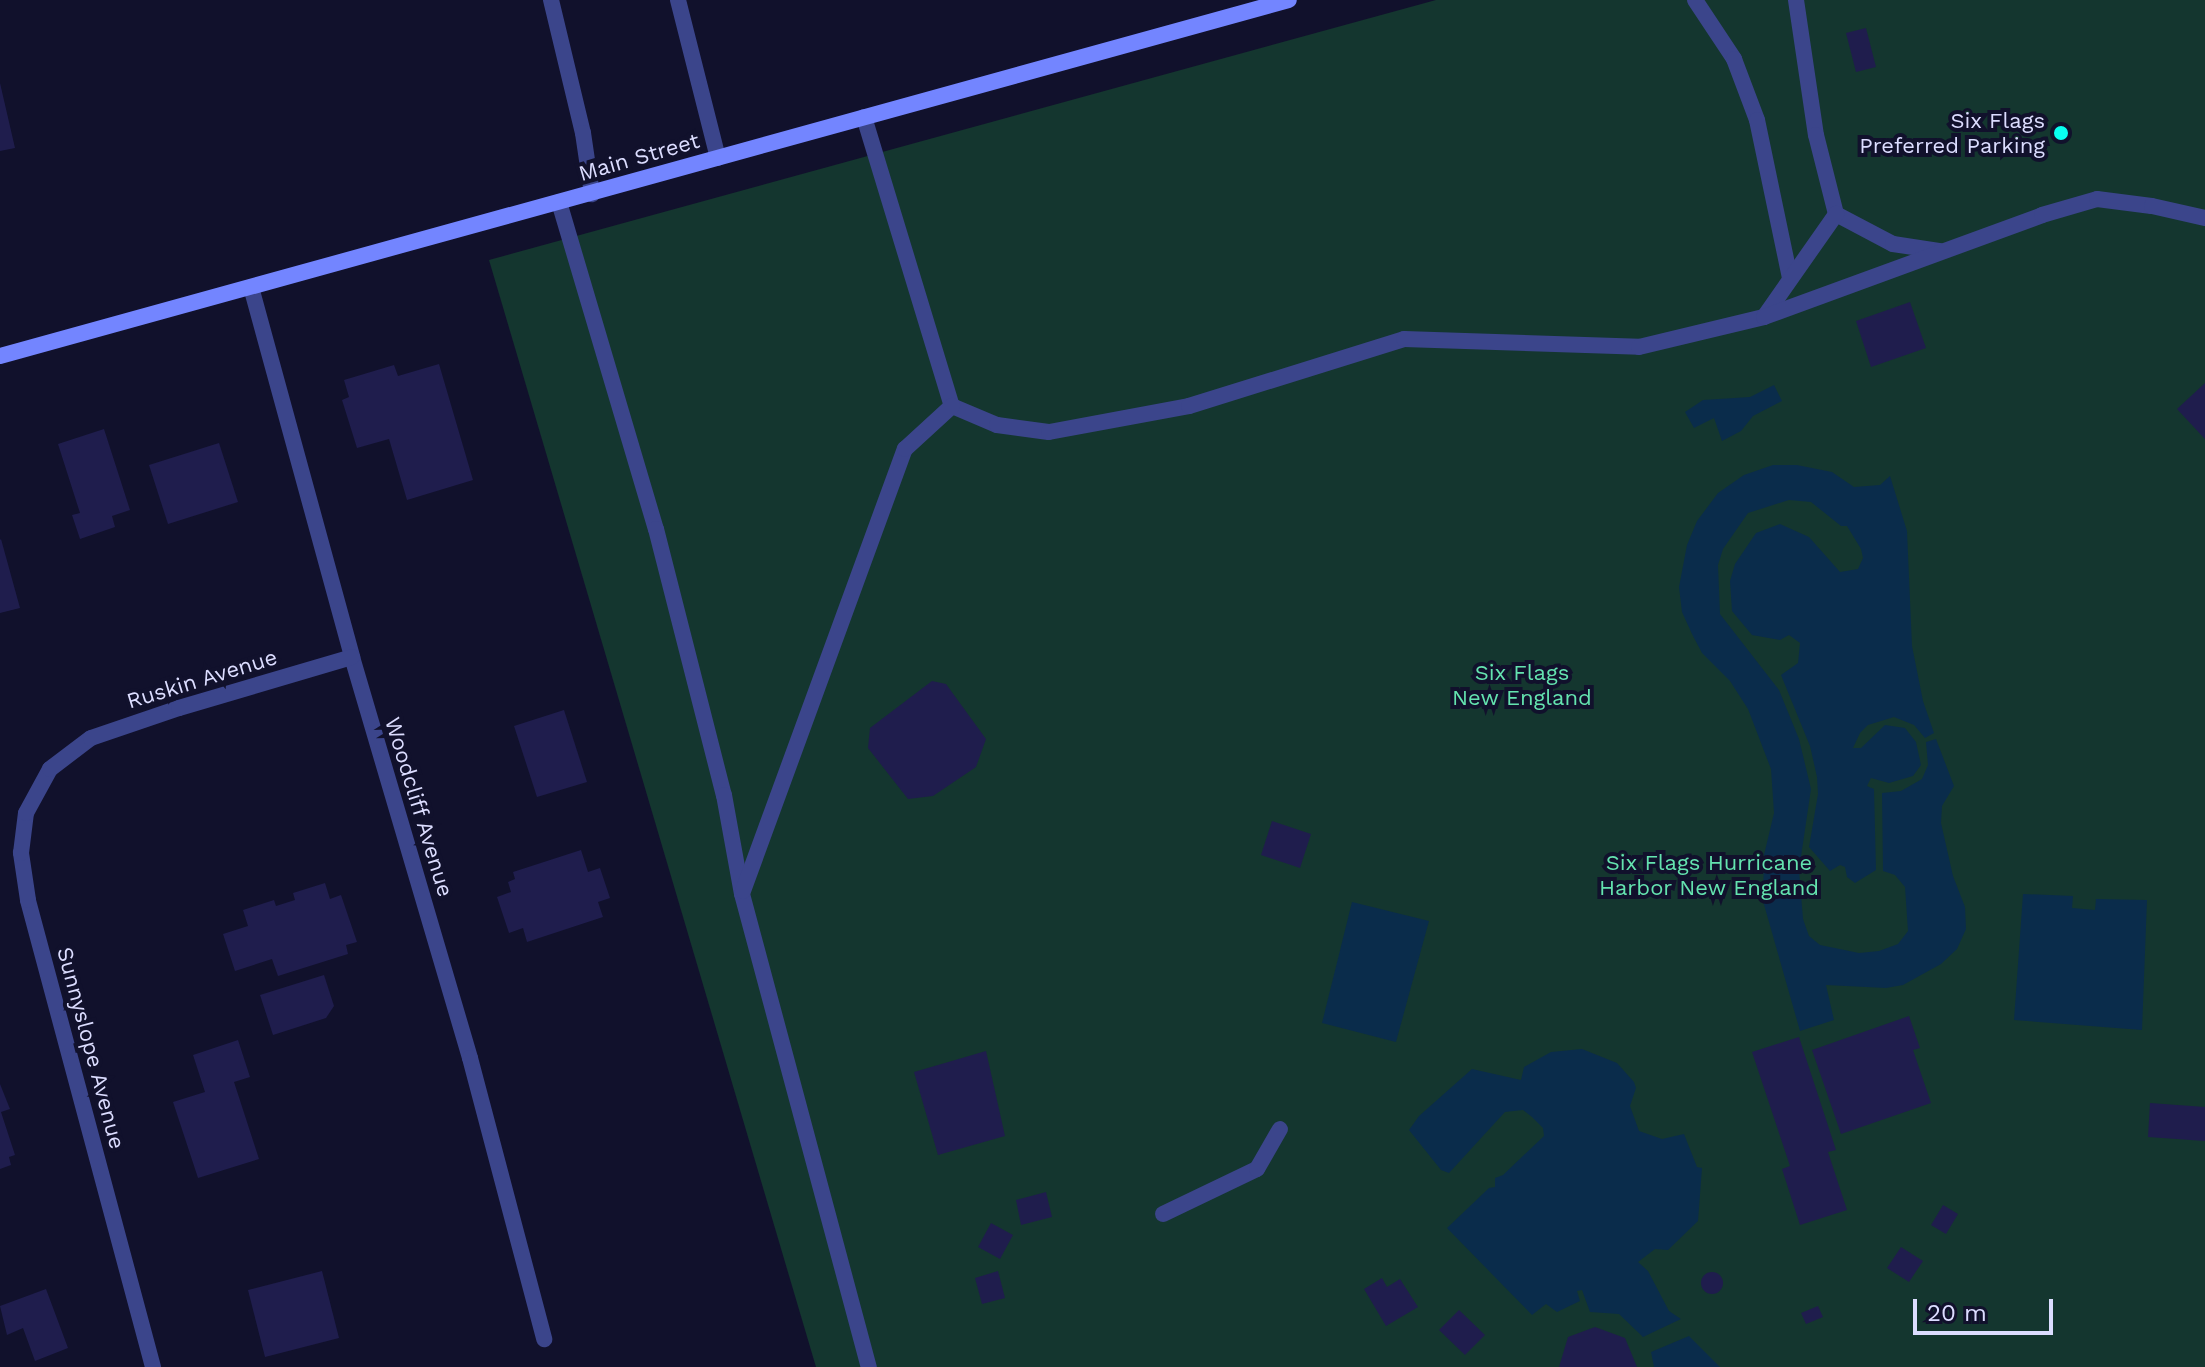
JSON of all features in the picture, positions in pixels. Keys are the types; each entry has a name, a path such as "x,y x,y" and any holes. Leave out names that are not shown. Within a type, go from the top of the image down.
{"main road":[{"name":"Main Street","path":"0,356 1289,0"}],"street":[{"path":"551,0 583,133 592,194"},
{"path":"678,0 718,158"},
{"path":"1695,0 1734,59 1757,120 1790,278"},
{"path":"1796,0 1816,135 1836,214 1893,244 1942,252"},
{"path":"864,117 952,406"},
{"path":"952,406 997,425 1049,432 1189,406 1404,339 1639,347 1764,317 2042,215 2097,199 2152,206 2205,218"},
{"path":"559,202 656,529 724,795 742,894 869,1367"},
{"path":"1764,317 1836,214"},
{"name":"Woodcliff Avenue","path":"251,287 352,657 470,1058 544,1339"},
{"path":"742,894 905,449 952,406"},
{"name":"Ruskin Avenue","path":"70,752 91,738 156,715 352,657"},
{"name":"Sunnyslope Avenue","path":"70,752 50,769 32,797 22,830 21,853 28,900 153,1367"},
{"path":"1163,1214 1257,1169 1280,1129"}],"green space":[{"name":"Six Flags New England","path":"1436,0 2205,0 2205,1367 816,1367 489,260"}],"water":[{"path":"1774,385 1782,401 1753,416 1741,431 1722,441 1714,418 1694,428 1685,412 1703,400 1750,397"},
{"path":"1773,465 1797,465 1832,472 1854,487 1880,485 1890,476 1907,531 1912,646 1923,701 1934,733 1925,738 1914,725 1894,717 1868,725 1860,733 1853,748 1861,748 1885,725 1905,728 1916,742 1921,765 1913,776 1889,783 1871,778 1867,786 1874,789 1876,870 1855,883 1847,877 1845,867 1840,865 1830,871 1809,847 1818,794 1817,777 1810,746 1781,675 1798,663 1800,643 1789,635 1780,640 1752,635 1732,611 1730,581 1735,564 1756,533 1780,524 1809,537 1840,572 1858,569 1863,558 1861,549 1847,526 1841,526 1811,502 1789,500 1748,513 1723,549 1718,565 1720,614 1779,690 1799,739 1811,789 1799,870 1803,919 1809,936 1820,945 1859,953 1879,951 1898,944 1908,931 1905,887 1895,875 1883,871 1882,793 1901,791 1922,779 1928,765 1926,742 1936,739 1954,786 1942,806 1941,823 1953,876 1965,907 1966,929 1957,949 1941,964 1903,985 1886,988 1826,985 1834,1020 1800,1031 1763,901 1764,855 1774,813 1771,769 1748,709 1730,681 1702,653 1692,634 1682,612 1679,587 1687,545 1697,521 1718,493 1744,475"},
{"path":"2023,894 2073,896 2072,908 2095,910 2096,899 2147,900 2142,1030 2014,1020"},
{"path":"1352,902 1429,921 1396,1042 1322,1023"},
{"path":"1582,1049 1617,1063 1634,1082 1636,1088 1630,1106 1639,1131 1662,1139 1684,1134 1697,1167 1702,1168 1698,1221 1668,1250 1655,1249 1638,1262 1648,1271 1669,1311 1681,1319 1643,1337 1619,1314 1590,1312 1582,1290 1577,1291 1580,1301 1557,1312 1546,1304 1532,1315 1447,1228 1489,1188 1495,1187 1495,1178 1503,1175 1544,1136 1543,1128 1532,1117 1523,1110 1505,1112 1449,1173 1441,1170 1409,1130 1419,1116 1472,1069 1521,1080 1524,1067 1551,1052"},
{"path":"1689,1336 1720,1367 1654,1367 1651,1352"}],"building":[{"path":"1866,28 1876,67 1856,72 1846,33"},
{"path":"0,83 15,148 0,151"},
{"path":"1910,302 1926,348 1871,367 1856,321"},
{"path":"439,364 473,480 407,500 389,439 357,448 342,400 349,397 344,380 394,365 398,376"},
{"path":"2205,383 2205,439 2177,409"},
{"path":"104,429 130,510 112,516 115,527 80,539 72,515 80,513 58,444"},
{"path":"219,443 238,502 168,524 149,465"},
{"path":"0,540 20,608 0,613"},
{"path":"932,681 946,684 986,739 976,767 933,796 908,799 868,748 870,728"},
{"path":"564,710 587,782 537,797 514,726"},
{"path":"1272,821 1311,834 1300,868 1261,855"},
{"path":"581,850 588,872 600,868 610,898 598,902 603,917 527,942 523,928 509,933 497,897 511,892 508,882 515,879 513,872"},
{"path":"325,883 330,899 341,895 357,942 346,945 348,954 278,976 272,959 235,971 223,934 248,926 243,910 274,900 276,906 295,900 293,893"},
{"path":"324,975 334,1006 326,1018 273,1035 260,995"},
{"path":"1909,1016 1920,1048 1913,1050 1931,1103 1841,1134 1812,1050"},
{"path":"1799,1037 1836,1150 1828,1152 1847,1210 1800,1225 1782,1169 1790,1166 1752,1052"},
{"path":"238,1040 250,1077 234,1082 259,1159 198,1178 173,1102 205,1092 193,1055"},
{"path":"986,1051 1005,1136 938,1155 914,1072"},
{"path":"0,1084 10,1109 1,1112 15,1155 9,1157 11,1165 0,1169"},
{"path":"2150,1103 2205,1107 2205,1141 2148,1137"},
{"path":"1046,1192 1052,1217 1021,1225 1016,1200"},
{"path":"1943,1205 1958,1214 1946,1234 1931,1225"},
{"path":"991,1223 1013,1235 1000,1259 978,1247"},
{"path":"1901,1247 1923,1261 1909,1282 1887,1268"},
{"path":"322,1271 339,1338 265,1357 248,1290"},
{"path":"998,1271 1005,1298 982,1304 975,1278"},
{"path":"1712,1272 1720,1275 1723,1283 1720,1291 1712,1294 1704,1291 1701,1283 1704,1275"},
{"path":"1382,1278 1387,1287 1400,1279 1418,1307 1386,1326 1364,1289"},
{"path":"46,1289 68,1348 35,1361 23,1328 7,1335 0,1306"},
{"path":"1818,1306 1823,1317 1806,1324 1801,1313"},
{"path":"1459,1310 1485,1335 1465,1355 1439,1330"},
{"path":"1595,1327 1625,1338 1637,1367 1559,1367 1568,1337"}],"place":[{"name":"Six Flags Preferred Parking","path":"2061,133"}],"park label":[{"name":"Six Flags Hurricane Harbor New England","path":"1709,874"}]}
